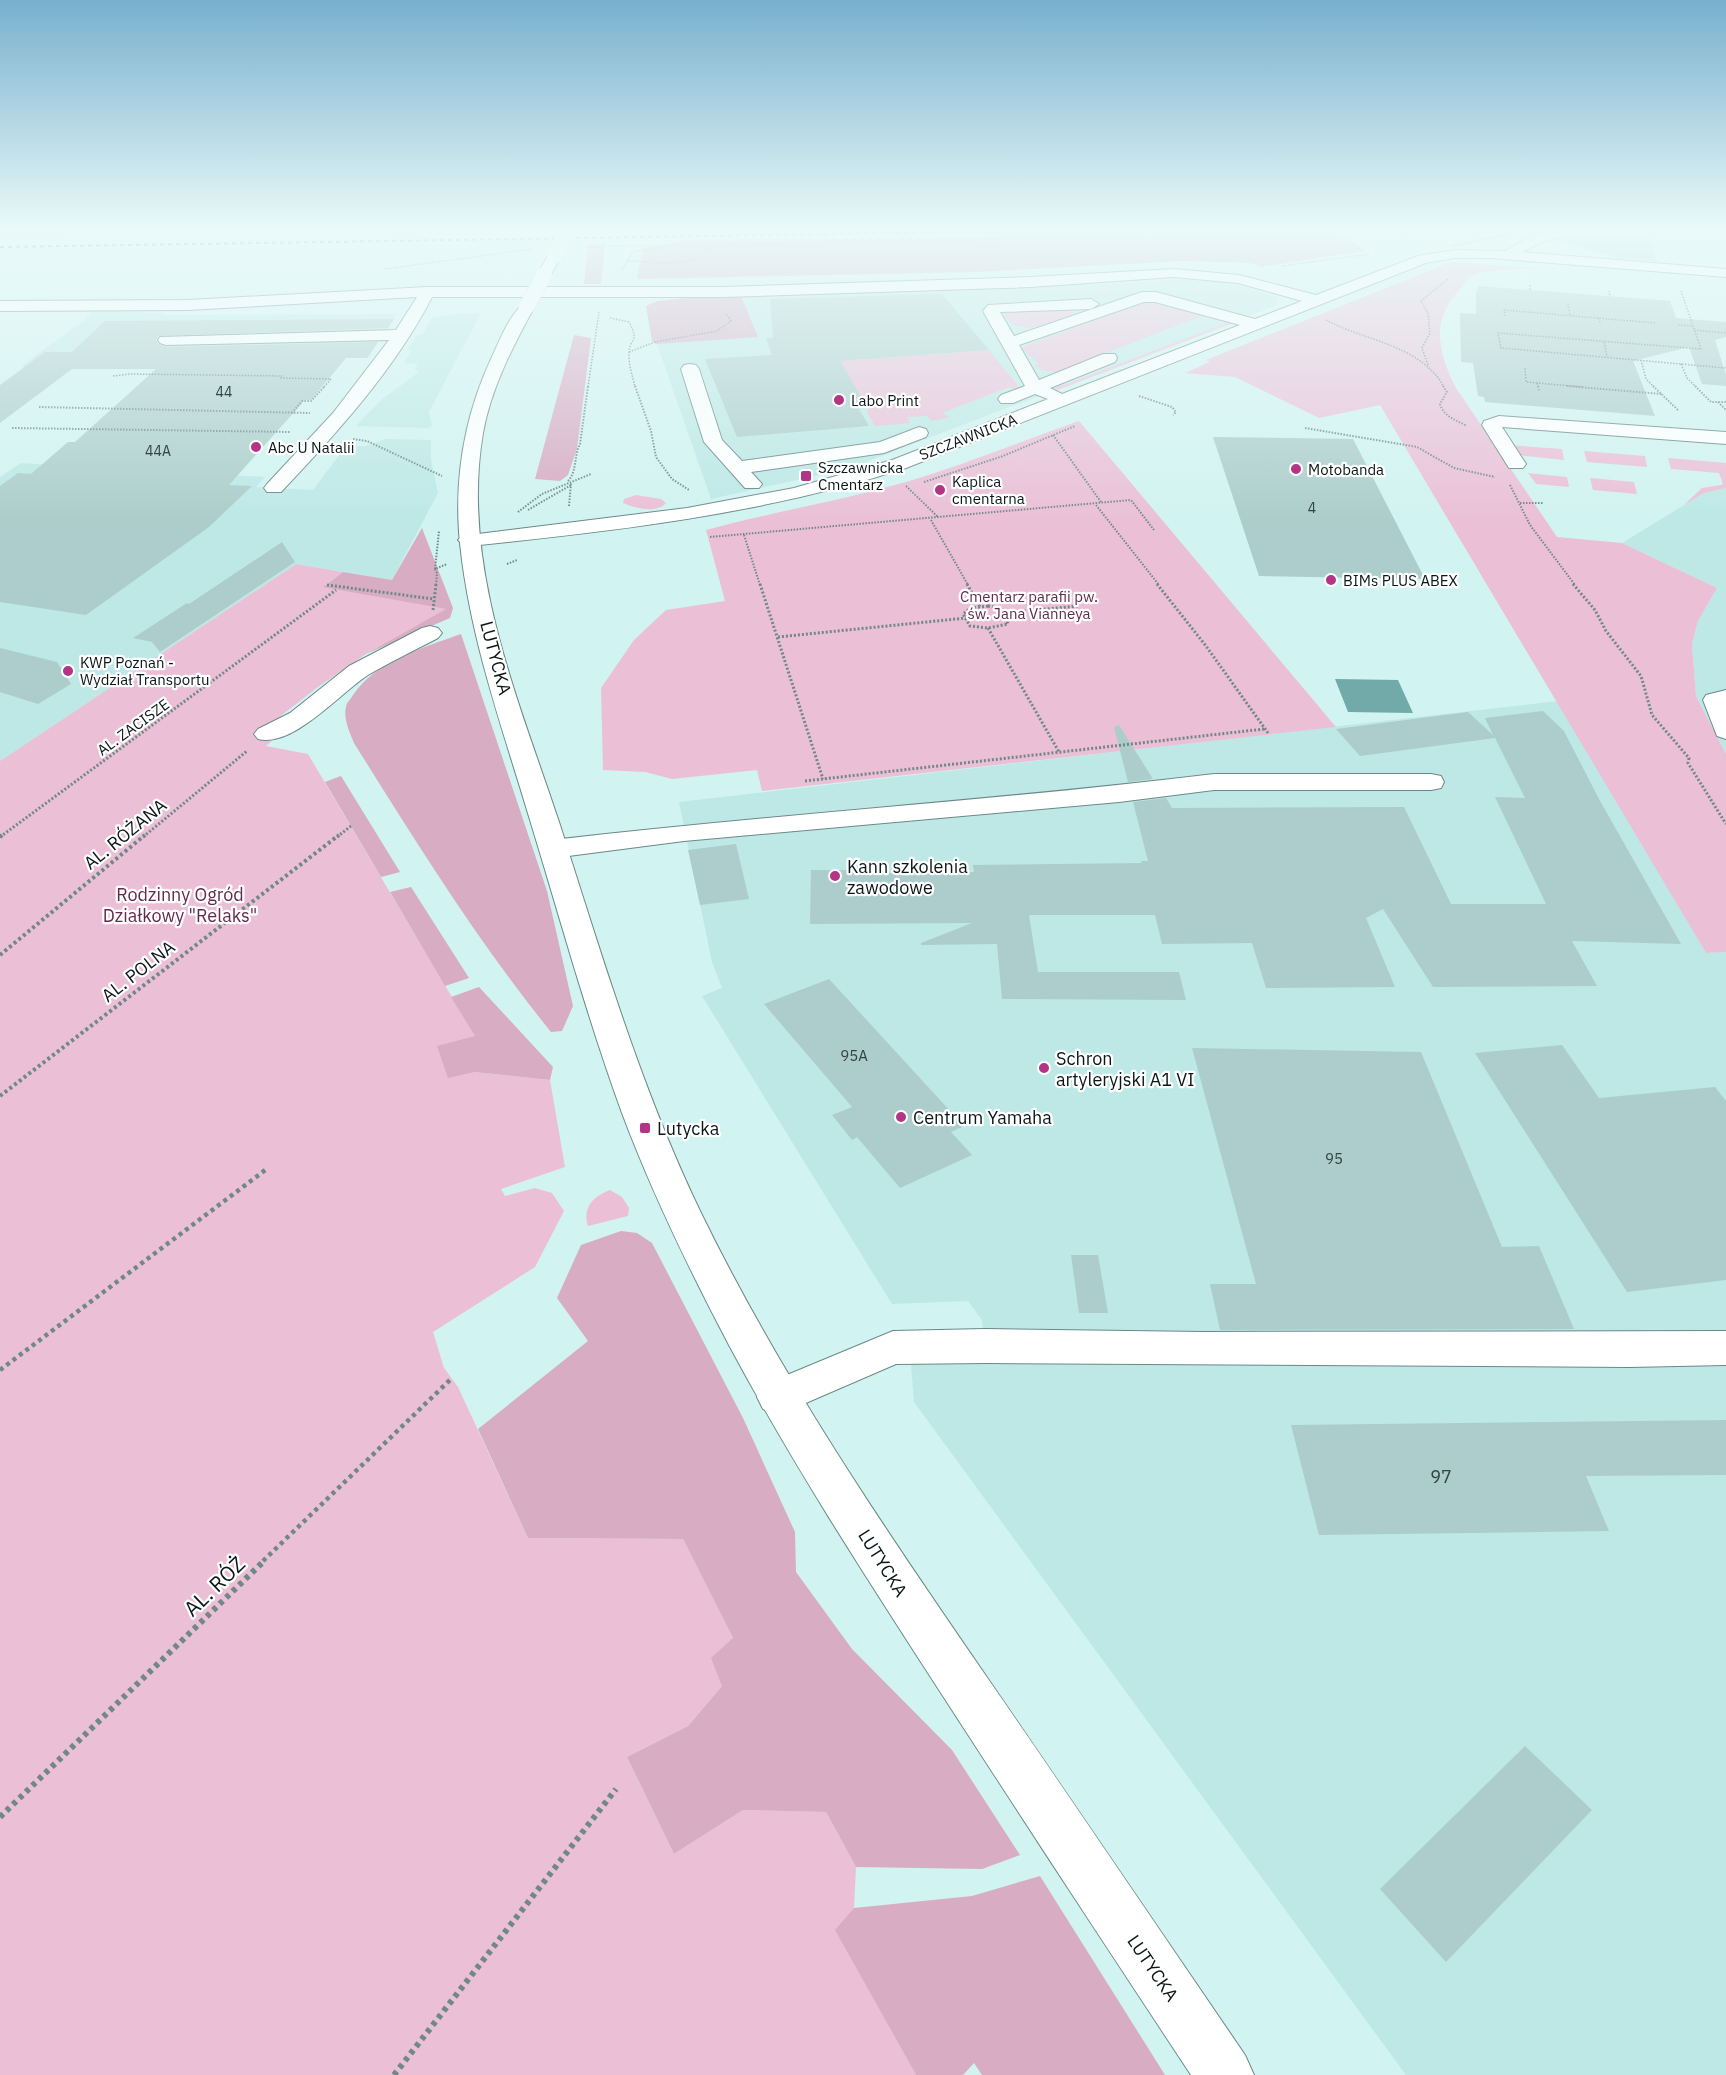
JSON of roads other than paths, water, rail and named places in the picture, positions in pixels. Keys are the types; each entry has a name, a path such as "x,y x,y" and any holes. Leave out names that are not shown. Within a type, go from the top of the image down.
{"street":[{"path":"274,488 343,414 403,341 410,327"},
{"name":"LUTYCKA","path":"515,327 503,348 474,434 468,479 469,540 478,592 493,651 619,1059 645,1128 714,1280 778,1397 911,1608 1225,2075"},
{"path":"1000,327 1035,388 1064,400"},
{"path":"1010,343 1057,327"},
{"name":"SZCZAWNICKA","path":"469,540 638,521 765,499 834,484 882,470 1247,327"},
{"path":"166,340 340,338 403,341"},
{"path":"995,404 1127,352"},
{"path":"690,369 713,442 765,499"},
{"path":"1511,472 1491,425 1499,421 1726,438"},
{"path":"736,468 884,447 934,427"},
{"path":"267,734 298,718 358,671 430,633"},
{"path":"1726,697 1715,700 1726,731"},
{"path":"553,849 684,833 1119,794 1214,782 1431,782"},
{"path":"778,1397 893,1348 985,1346 1227,1349 1629,1350 1726,1348"}],"place":[{"name":"Labo Print","path":"839,400"},
{"name":"Abc U Natalii","path":"256,447"},
{"name":"Motobanda","path":"1296,469"},
{"name":"Szczawnicka Cmentarz","path":"806,476"},
{"name":"Kaplica cmentarna","path":"940,490"},
{"name":"BIMs PLUS ABEX","path":"1331,580"},
{"name":"KWP Poznań - Wydział Transportu","path":"68,671"},
{"name":"Kann szkolenia zawodowe","path":"835,876"},
{"name":"Schron artyleryjski A1 VI","path":"1044,1068"},
{"name":"Centrum Yamaha","path":"901,1117"},
{"name":"Lutycka","path":"645,1128"}],"park label":[{"name":"Cmentarz parafii pw. św. Jana Vianneya","path":"1029,604"},
{"name":"Rodzinny Ogród Działkowy \"Relaks\"","path":"180,904"}]}
